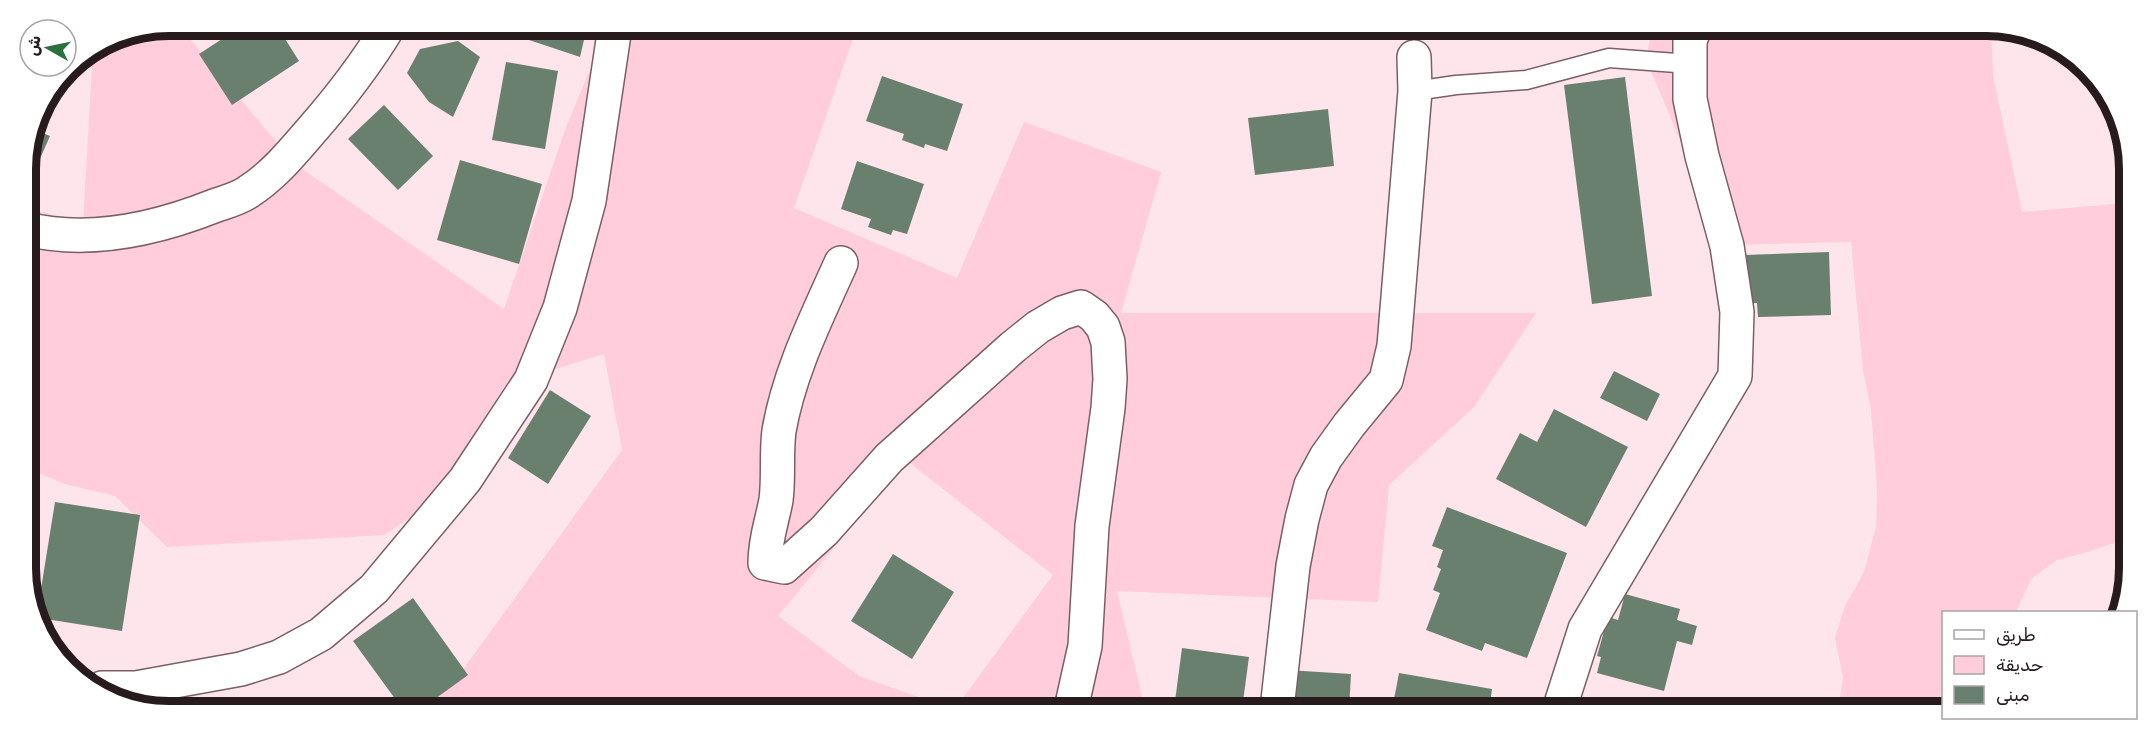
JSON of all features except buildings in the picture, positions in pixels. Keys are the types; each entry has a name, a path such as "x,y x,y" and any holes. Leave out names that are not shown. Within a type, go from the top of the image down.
{"street":[{"path":"36,231 101,234 154,227 246,194 278,169 321,120 372,55 383,36"},
{"path":"112,688 136,688 242,669 279,657 321,634 374,590 465,480 531,380 560,308 589,201 614,36"},
{"path":"1562,701 1585,629 1735,376 1737,312 1727,246 1702,156 1690,99 1692,36"},
{"path":"1278,701 1293,566 1311,485 1326,457 1386,380 1394,346 1415,91 1414,57"},
{"path":"841,263 808,337 785,403 779,433 779,473 765,543 765,563 784,567 824,531 889,458 1013,347 1054,317 1081,308 1094,315 1103,327 1108,342 1110,379 1092,526 1085,646 1073,701"}],"lane":[{"path":"1415,91 1456,85 1526,80 1609,58 1690,64"}],"green space":[{"path":"160,36 187,36 294,163 504,309 566,127 604,36 854,36 794,208 957,278 1024,122 1161,172 1121,313 1536,313 1474,407 1389,485 1378,602 1117,591 1143,701 961,701 1053,575 906,460 778,616 859,676 929,701 436,701 454,682 622,450 604,354 555,369 498,460 384,535 167,547 115,496 65,484 36,472 36,210 83,224 92,60 126,43"},
{"path":"1651,36 1991,36 1993,76 2022,212 2119,204 2119,541 2057,560 2031,579 2016,611 1942,611 1942,701 1839,701 1843,677 1835,638 1845,606 1864,572 1876,527 1877,489 1871,409 1863,370 1851,242 1724,245 1646,59"}]}
